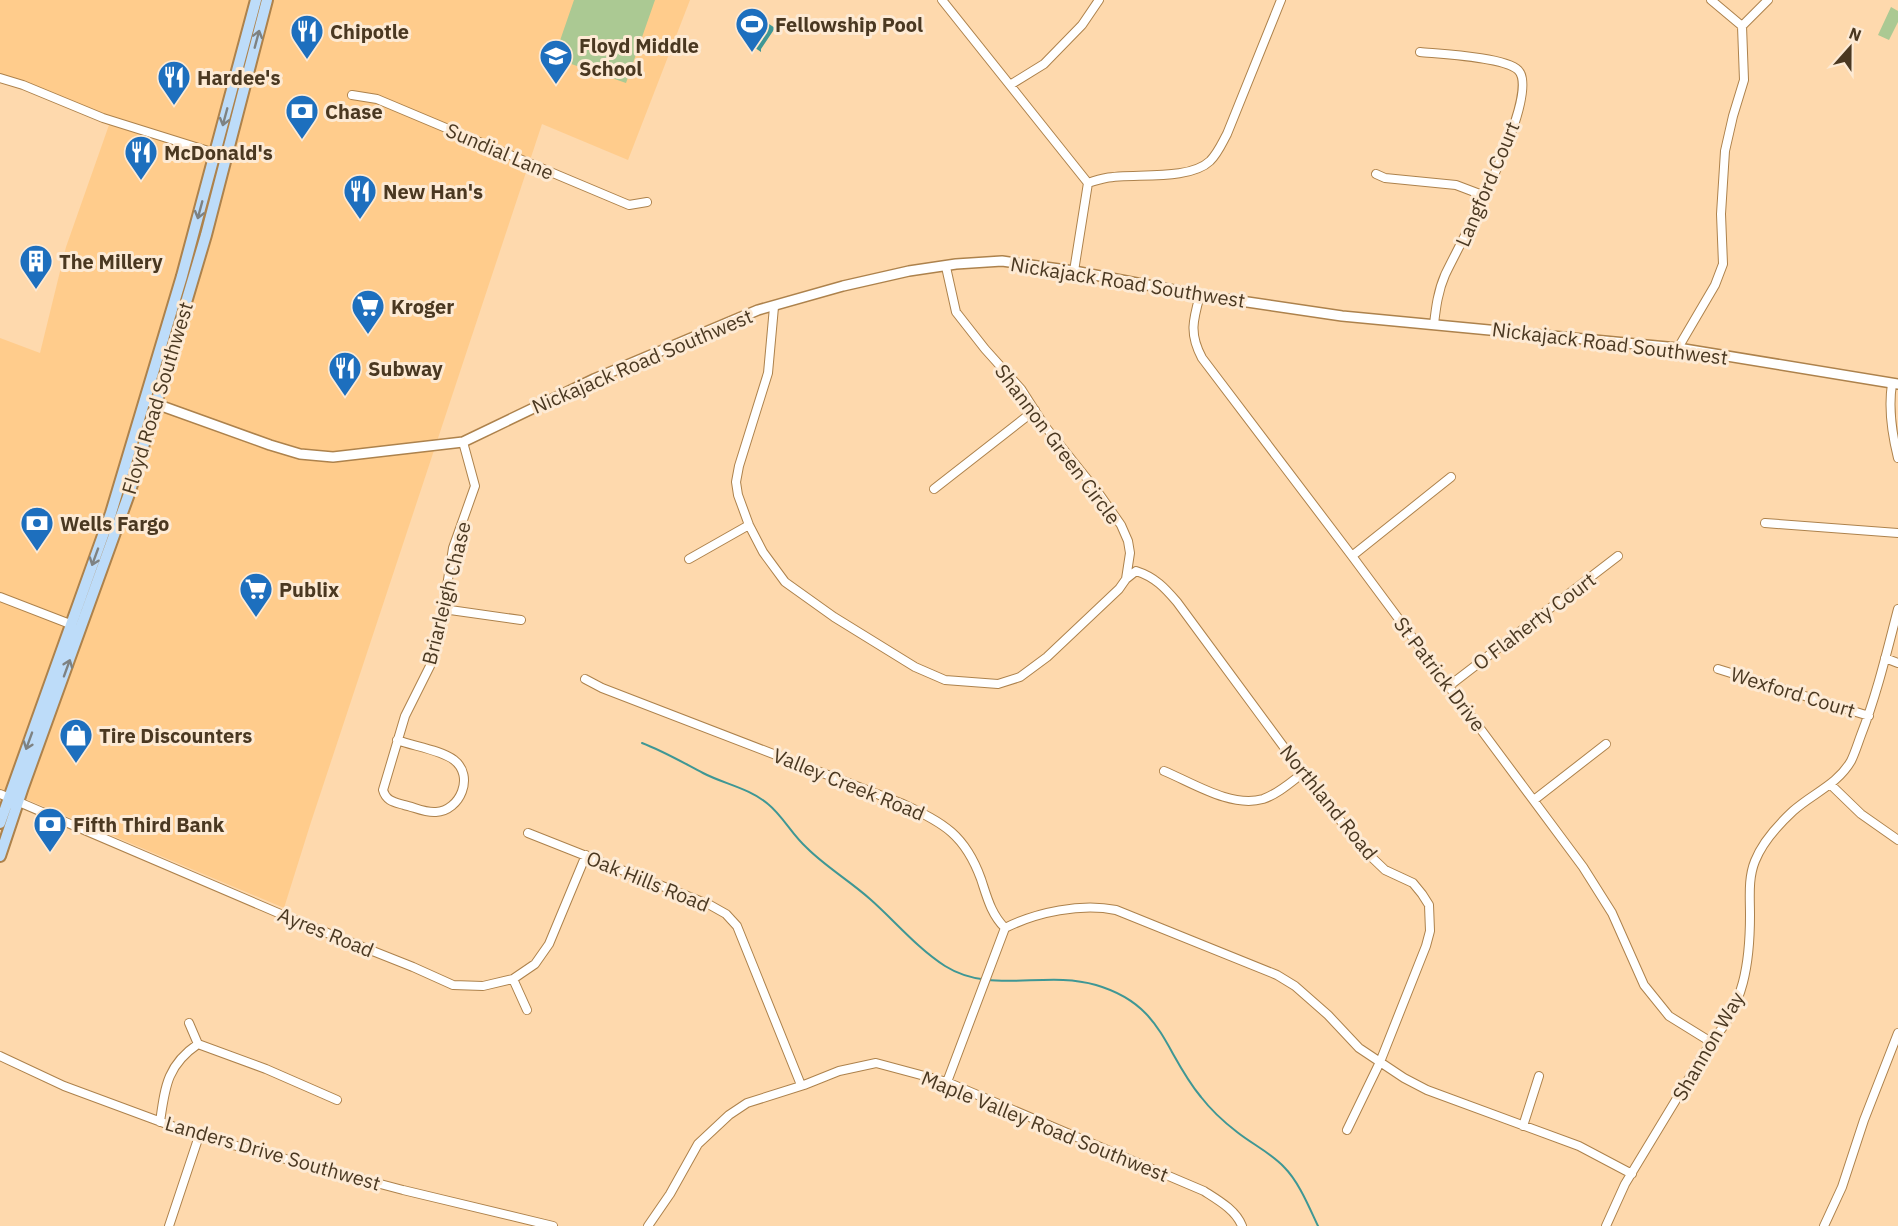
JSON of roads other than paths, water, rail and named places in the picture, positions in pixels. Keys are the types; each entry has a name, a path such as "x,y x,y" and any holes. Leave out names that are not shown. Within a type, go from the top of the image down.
{"main road":[{"name":"Floyd Road Southwest","path":"221,155 256,0"},
{"name":"Floyd Road Southwest","path":"0,824 150,402 267,0"},
{"name":"Floyd Road Southwest","path":"0,856 9,798 130,491 150,402"}],"street":[{"path":"942,0 1088,183 1074,271"},
{"path":"1010,85 1044,64 1082,25 1099,0"},
{"path":"1088,183 1106,178 1196,170 1209,163 1218,152 1227,134 1281,0"},
{"path":"1711,0 1742,26"},
{"path":"1678,348 1715,285 1723,264 1721,214 1725,151 1744,80 1742,26 1768,0"},
{"name":"Langford Court","path":"1420,52 1500,62 1520,71 1523,81 1515,126 1485,196 1444,277 1437,298 1434,324"},
{"path":"0,78 23,85 103,118 221,155"},
{"name":"Sundial Lane","path":"352,95 376,99 629,205 647,202"},
{"path":"1376,174 1385,178 1456,185 1485,196"},
{"name":"Nickajack Road Southwest","path":"150,402 300,454 333,457 463,442 638,359 731,321 843,286 909,271 956,264 1002,261 1074,271 1200,295 1342,316 1678,348 1895,384"},
{"name":"Shannon Green Circle","path":"946,267 956,312 1021,389 1044,425 1121,525 1130,553 1126,579"},
{"name":"St Patrick Drive","path":"1200,295 1193,330 1194,342 1202,358 1583,867 1612,913 1644,985 1669,1016 1711,1042"},
{"path":"774,307 768,373 736,482 738,495 749,525 763,552 785,582 915,667 945,680 998,684 1020,677 1047,657 1119,590 1126,579"},
{"path":"1895,384 1890,395 1891,425 1898,458"},
{"path":"934,489 1035,410"},
{"name":"Briarleigh Chase","path":"397,740 456,761 464,776 464,786 458,801 437,812 390,801 383,790 397,740 405,716 430,666 441,624 453,548 475,486 463,442"},
{"path":"1352,556 1451,477"},
{"path":"1765,523 1898,533"},
{"path":"689,559 749,525"},
{"name":"O Flaherty Court","path":"1449,686 1618,556"},
{"name":"Northland Road","path":"1126,579 1136,571 1149,575 1162,585 1363,849 1385,870 1413,883 1429,906 1430,931 1426,946 1380,1062 1347,1130"},
{"path":"0,597 70,624"},
{"path":"443,609 521,621"},
{"name":"Shannon Way","path":"1606,1226 1632,1174 1737,1003 1743,987 1750,947 1750,882 1754,863 1761,848 1794,811 1832,785 1851,761 1869,716 1898,609"},
{"path":"1885,658 1898,663"},
{"name":"Wexford Court","path":"1718,669 1869,716"},
{"name":"Valley Creek Road","path":"585,680 903,804 944,825 964,846 975,864 997,920 1005,928"},
{"path":"1534,800 1606,744"},
{"path":"1164,771 1234,800 1247,801 1264,798 1280,790 1303,773"},
{"path":"1832,785 1861,814 1898,840"},
{"name":"Ayres Road","path":"9,798 297,921 413,966 453,986 483,986 513,978 535,964 549,944 586,855"},
{"name":"Oak Hills Road","path":"528,833 711,905 726,914 737,927 745,943 761,989 801,1085"},
{"path":"947,1083 1005,928 1039,916 1083,907 1100,907 1116,910 1277,975 1295,986 1328,1015 1359,1048 1427,1090 1579,1146 1632,1174"},
{"path":"513,978 527,1010"},
{"path":"189,1023 198,1044 337,1100"},
{"path":"1824,1226 1842,1186 1864,1119 1898,1033"},
{"path":"160,1122 167,1080 173,1067 185,1053 198,1044"},
{"name":"Landers Drive Southwest","path":"0,1056 64,1086 199,1136 403,1190 553,1226"},
{"name":"Maple Valley Road Southwest","path":"648,1226 670,1194 698,1144 721,1122 747,1103 839,1071 876,1063 947,1083 1204,1191 1224,1204 1239,1219 1242,1226"},
{"path":"1523,1126 1539,1076"},
{"path":"169,1226 199,1136"}],"water":[{"path":"757,16 775,28 761,52 748,43 758,30 753,22"}],"waterway":[{"path":"642,743 761,799 773,809 814,855 862,892 916,943 945,966 963,975 981,979 1077,981 1096,985 1136,1004 1160,1031 1188,1080 1209,1107 1232,1128 1273,1157 1289,1173 1318,1226"}],"place":[{"name":"Fellowship Pool","path":"752,53"},
{"name":"Chipotle","path":"307,60"},
{"name":"Floyd Middle School","path":"556,85"},
{"name":"Hardee's","path":"174,106"},
{"name":"Chase","path":"302,140"},
{"name":"McDonald's","path":"141,181"},
{"name":"New Han's","path":"360,220"},
{"name":"The Millery","path":"36,290"},
{"name":"Kroger","path":"368,335"},
{"name":"Subway","path":"345,397"},
{"name":"Wells Fargo","path":"37,552"},
{"name":"Publix","path":"256,618"},
{"name":"Tire Discounters","path":"76,764"},
{"name":"Fifth Third Bank","path":"50,853"}]}
